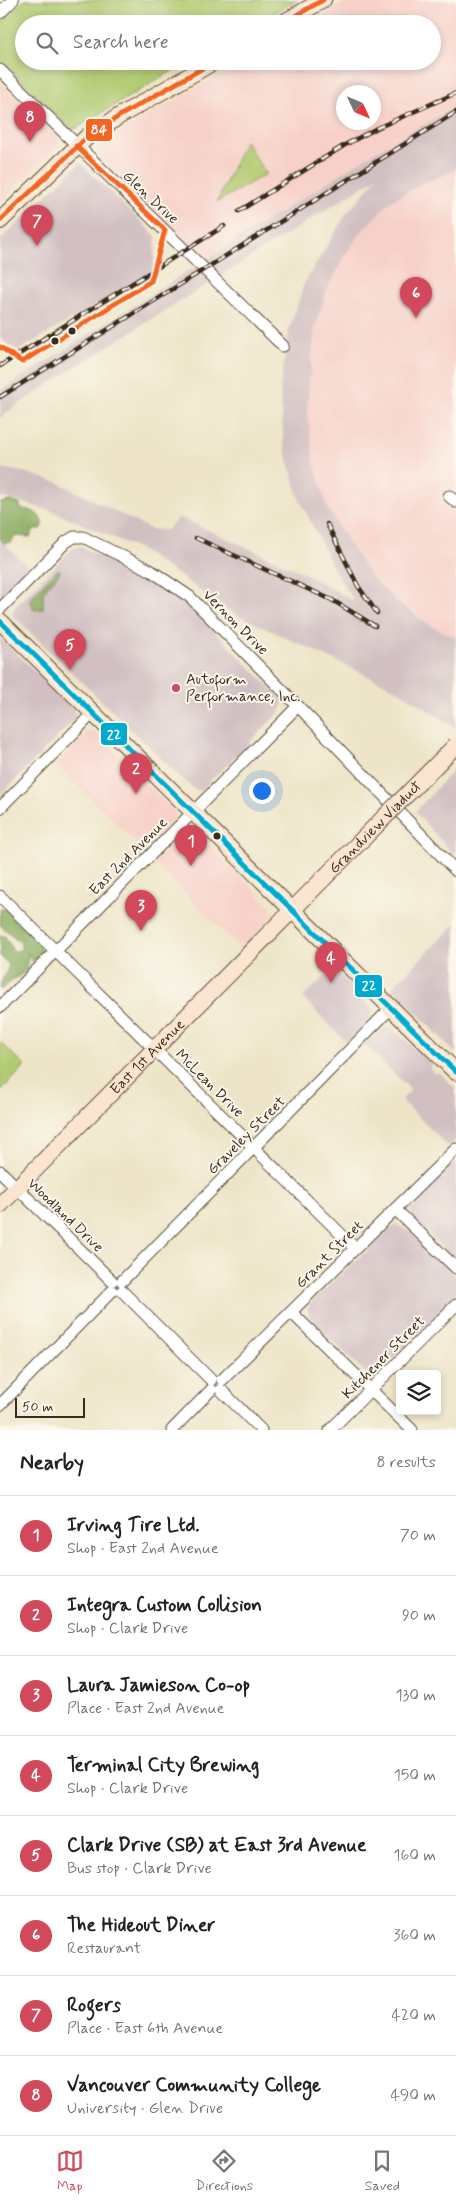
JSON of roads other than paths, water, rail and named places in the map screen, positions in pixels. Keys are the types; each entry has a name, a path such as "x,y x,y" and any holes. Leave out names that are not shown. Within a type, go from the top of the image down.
{"main road":[{"path":"297,15 323,0"},
{"path":"0,221 76,146 121,114 199,70"},
{"path":"0,621 456,1072"},
{"name":"Grandview Viaduct","path":"293,909 456,745"},
{"name":"East 1st Avenue","path":"0,1205 293,909"}],"street":[{"path":"0,13 13,0"},
{"name":"Glen Drive","path":"0,70 283,346"},
{"name":"Vernon Drive","path":"0,609 66,542 74,537 83,537 150,570 190,597 298,706 456,871"},
{"name":"East 2nd Avenue","path":"0,1007 298,706"},
{"path":"0,808 93,713"},
{"name":"McLean Drive","path":"0,896 355,1248"},
{"name":"Graveley Street","path":"0,1405 391,1008"},
{"name":"Grant Street","path":"172,1430 456,1149"},
{"name":"Woodland Drive","path":"0,1171 261,1430"},
{"path":"395,1209 456,1268"},
{"name":"Kitchener Street","path":"330,1430 456,1304"},
{"path":"291,1312 412,1430"}],"railway":[{"path":"239,211 345,145 377,128 456,93"},
{"path":"0,397 456,112"},
{"path":"0,366 224,226"},
{"path":"327,524 358,586 377,613"},
{"path":"196,538 332,600 375,626"}],"place":[{"name":"Vancouver Community College","path":"30,142"},
{"name":"Rogers","path":"37,246"},
{"name":"The Hideout Diner","path":"416,318"},
{"name":"Clark Drive (SB) at East 3rd Avenue","path":"70,670"},
{"name":"Autoform Performance, Inc.","path":"176,688"},
{"name":"Integra Custom Collision","path":"136,794"},
{"name":"Irving Tire Ltd.","path":"191,866"},
{"name":"Laura Jamieson Co-op","path":"141,931"},
{"name":"Terminal City Brewing","path":"331,983"}]}
